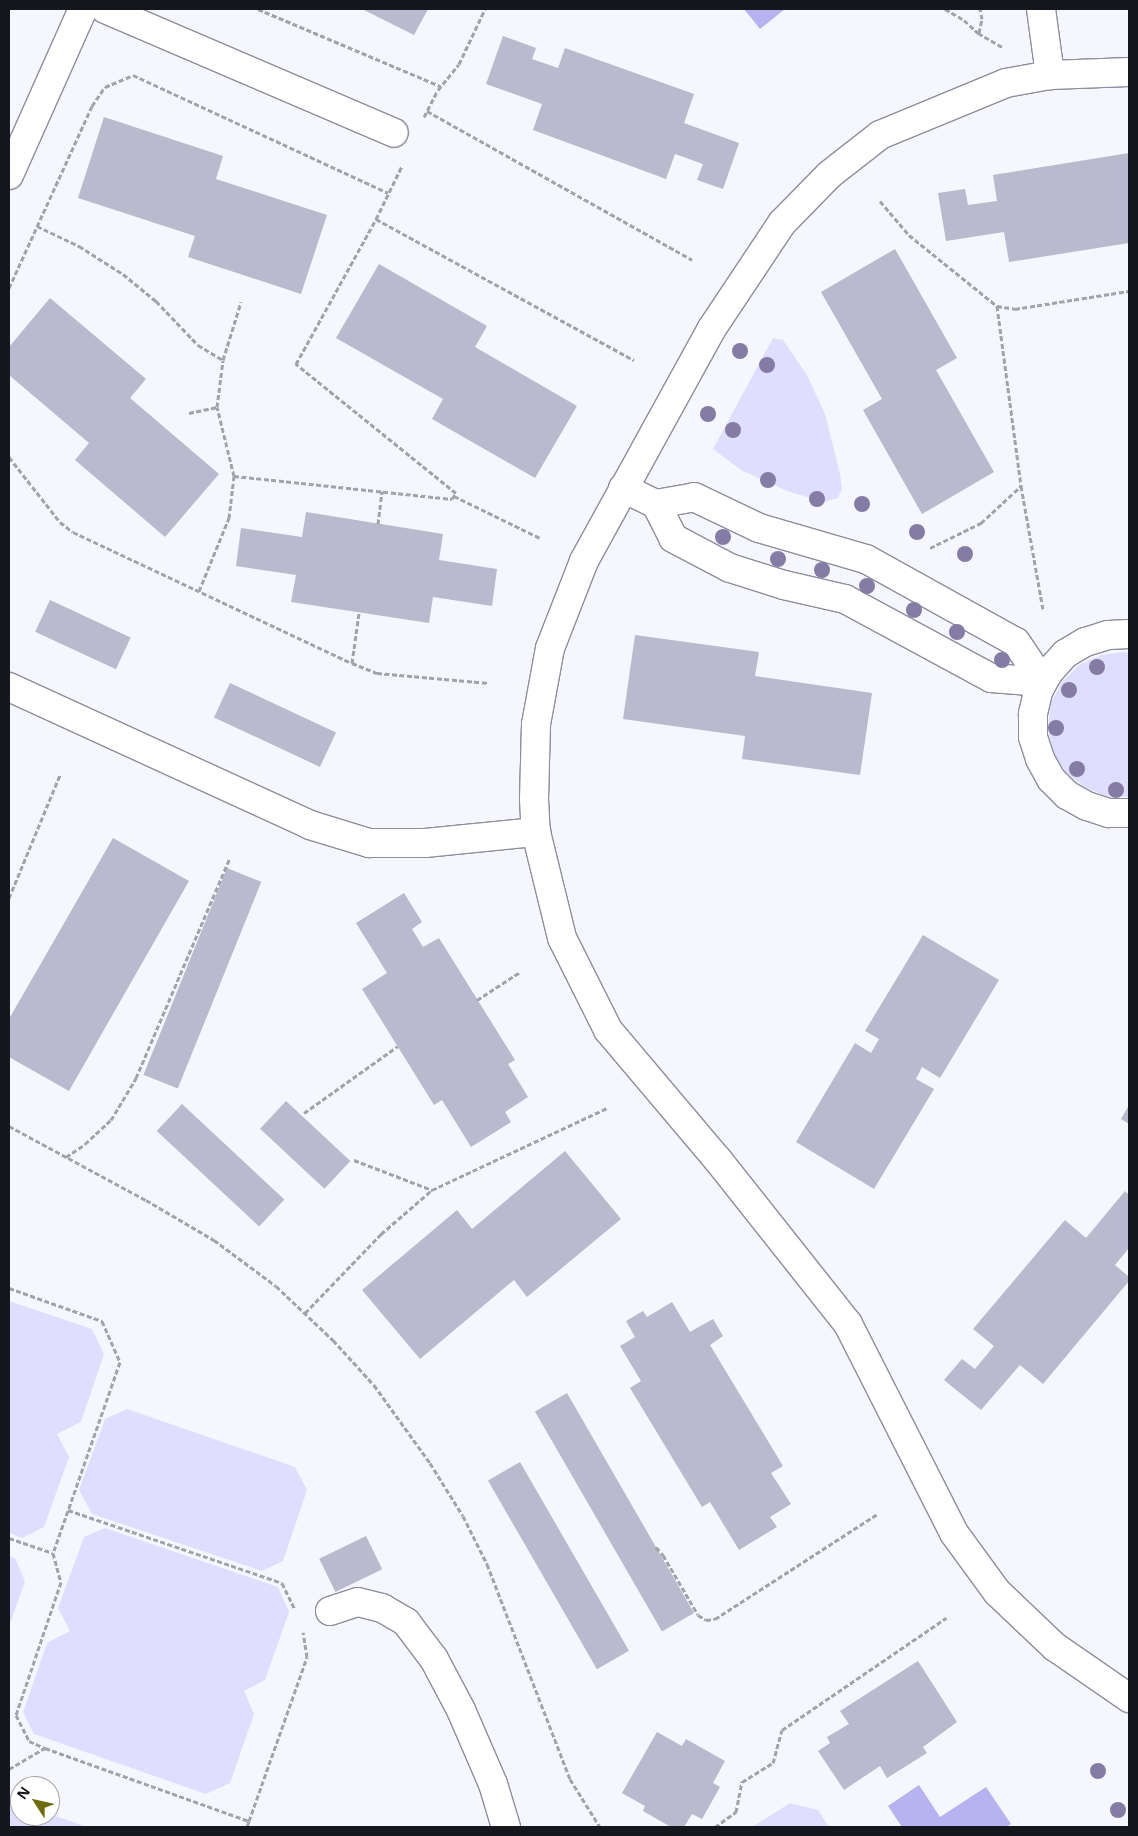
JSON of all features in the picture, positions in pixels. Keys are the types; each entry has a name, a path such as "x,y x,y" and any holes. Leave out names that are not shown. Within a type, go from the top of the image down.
{"lane":[{"path":"9,176 83,9"},
{"path":"105,9 394,133"},
{"path":"1041,9 1050,75"},
{"path":"1129,72 1050,75 1006,84 880,135 829,175 782,223 710,330 584,561 550,648 536,724 534,800 536,832 562,938 608,1030 718,1160 848,1324 954,1533 997,1592 1054,1647 1129,1698"},
{"path":"623,488 656,504 694,497 759,528 866,560 1016,642 1043,682"},
{"path":"656,504 672,538 730,568 784,586 845,599 991,678 1043,682"},
{"path":"1129,634 1108,635 1086,642 1065,654 1043,682 1038,692 1033,714 1034,737 1040,759 1051,779 1067,795 1087,806 1109,812 1129,812"},
{"path":"9,687 310,825 369,843 426,843 536,832"},
{"path":"330,1611 358,1602 382,1608 406,1622 434,1659 461,1710 493,1784 506,1827"}],"path":[{"path":"258,9 440,86"},
{"path":"423,119 440,86 459,64 485,9"},
{"path":"944,9 964,20 978,34 1050,75"},
{"path":"978,34 982,18 980,9"},
{"path":"9,288 92,106 105,87 132,75 388,193"},
{"path":"427,111 692,260"},
{"path":"404,161 376,219 296,364 456,493 454,496"},
{"path":"880,201 909,235 997,306 1015,309 1129,291"},
{"path":"376,219 634,360"},
{"path":"37,226 79,246 123,274 156,301 198,345 223,360"},
{"path":"199,591 229,518 234,476 217,407 223,360 241,302"},
{"path":"997,306 1021,486 1043,609"},
{"path":"189,413 217,407"},
{"path":"9,457 60,522 73,532 377,673 489,683"},
{"path":"234,476 452,498 454,496 540,538"},
{"path":"930,548 981,523 1021,486"},
{"path":"378,524 382,491"},
{"path":"352,663 359,613"},
{"path":"9,898 60,775"},
{"path":"66,1157 85,1144 111,1120 136,1078 230,858"},
{"path":"477,1000 520,972"},
{"path":"304,1113 398,1046"},
{"path":"304,1313 381,1234 432,1190 607,1108"},
{"path":"9,1126 214,1240 276,1286 333,1340 374,1385 430,1463 463,1516 498,1589 570,1779 600,1827"},
{"path":"354,1160 432,1190"},
{"path":"9,1288 102,1321 120,1362 53,1553 61,1582 16,1715 28,1741 249,1821"},
{"path":"68,1510 282,1583 297,1615"},
{"path":"656,1547 663,1555 698,1615 706,1620 715,1619 877,1514"},
{"path":"9,1538 53,1553"},
{"path":"715,1827 736,1812 742,1782 773,1763 782,1730 946,1618"},
{"path":"247,1827 307,1657 301,1624"},
{"path":"9,1769 45,1748"}],"shaded area":[{"path":"744,9 785,9 760,29"},
{"path":"773,338 783,340 807,375 825,414 840,474 842,489 838,498 824,502 787,491 741,470 713,449"},
{"path":"1129,653 1129,797 1106,796 1084,787 1065,771 1053,751 1048,727 1051,703 1062,682 1079,665 1101,655"},
{"path":"9,1301 92,1329 104,1354 81,1422 57,1434 69,1457 44,1527 22,1538 9,1533"},
{"path":"127,1409 295,1467 307,1490 283,1561 262,1571 92,1514 79,1490 105,1419"},
{"path":"105,1528 278,1587 289,1612 265,1680 244,1691 254,1714 230,1783 206,1794 34,1734 23,1712 47,1643 70,1631 58,1608 84,1537"},
{"path":"9,1556 15,1558 25,1581 9,1627"},
{"path":"919,1785 940,1817 986,1787 1011,1824 1006,1827 902,1827 888,1806"},
{"path":"9,1800 10,1826 60,1826 60,1818 87,1827 9,1827"},
{"path":"790,1803 818,1810 829,1827 752,1827"}],"building":[{"path":"362,9 428,9 414,35"},
{"path":"503,36 536,48 532,59 558,68 565,48 694,94 684,123 739,143 723,189 697,180 703,164 675,154 666,179 533,130 542,104 486,84"},
{"path":"104,117 223,156 216,179 327,215 301,294 188,257 195,236 78,198"},
{"path":"1129,153 1129,243 1009,262 1004,232 946,241 938,193 965,189 968,205 997,201 993,175"},
{"path":"895,249 957,358 936,370 994,472 922,514 863,410 882,399 821,292"},
{"path":"379,264 487,326 475,347 577,406 535,478 432,419 443,399 336,338"},
{"path":"50,298 146,379 130,398 219,474 165,537 75,460 89,443 9,375 9,347"},
{"path":"306,512 443,534 439,560 497,569 492,606 433,597 429,623 291,602 296,575 236,566 241,528 302,537"},
{"path":"50,600 131,638 116,669 35,632"},
{"path":"635,635 759,652 755,676 872,693 860,775 742,759 745,736 623,719"},
{"path":"230,683 336,732 320,767 214,717"},
{"path":"113,838 189,881 69,1091 9,1057 9,1019"},
{"path":"227,868 261,882 178,1089 143,1075"},
{"path":"404,893 422,922 412,929 423,947 439,938 515,1060 508,1064 528,1097 505,1112 511,1122 471,1147 442,1100 434,1105 362,989 387,973 356,923"},
{"path":"923,935 999,980 940,1078 922,1067 916,1079 934,1089 874,1189 796,1142 855,1043 871,1053 879,1039 865,1031"},
{"path":"286,1101 350,1161 324,1189 260,1129"},
{"path":"182,1104 284,1199 259,1227 157,1131"},
{"path":"1129,1105 1129,1124 1121,1119"},
{"path":"565,1151 621,1219 527,1297 514,1280 420,1359 362,1290 457,1210 472,1229"},
{"path":"1125,1191 1129,1195 1129,1248 1115,1265 1129,1277 1129,1281 1043,1384 1020,1365 981,1410 944,1380 962,1359 975,1369 994,1346 973,1329 1065,1220 1086,1238"},
{"path":"672,1302 690,1332 713,1319 723,1336 710,1345 783,1466 771,1473 791,1504 770,1517 777,1527 739,1550 710,1502 702,1507 630,1388 641,1381 620,1346 635,1337 626,1321 643,1311 647,1317"},
{"path":"567,1393 694,1613 662,1631 535,1412"},
{"path":"520,1462 629,1651 597,1669 488,1480"},
{"path":"366,1536 382,1569 335,1592 319,1559"},
{"path":"918,1661 957,1722 923,1747 927,1753 887,1778 880,1766 844,1790 818,1751 830,1743 827,1737 849,1724 840,1711"},
{"path":"657,1732 682,1746 686,1739 725,1761 713,1783 720,1787 702,1819 692,1814 684,1827 671,1827 643,1811 645,1806 622,1793"}]}
